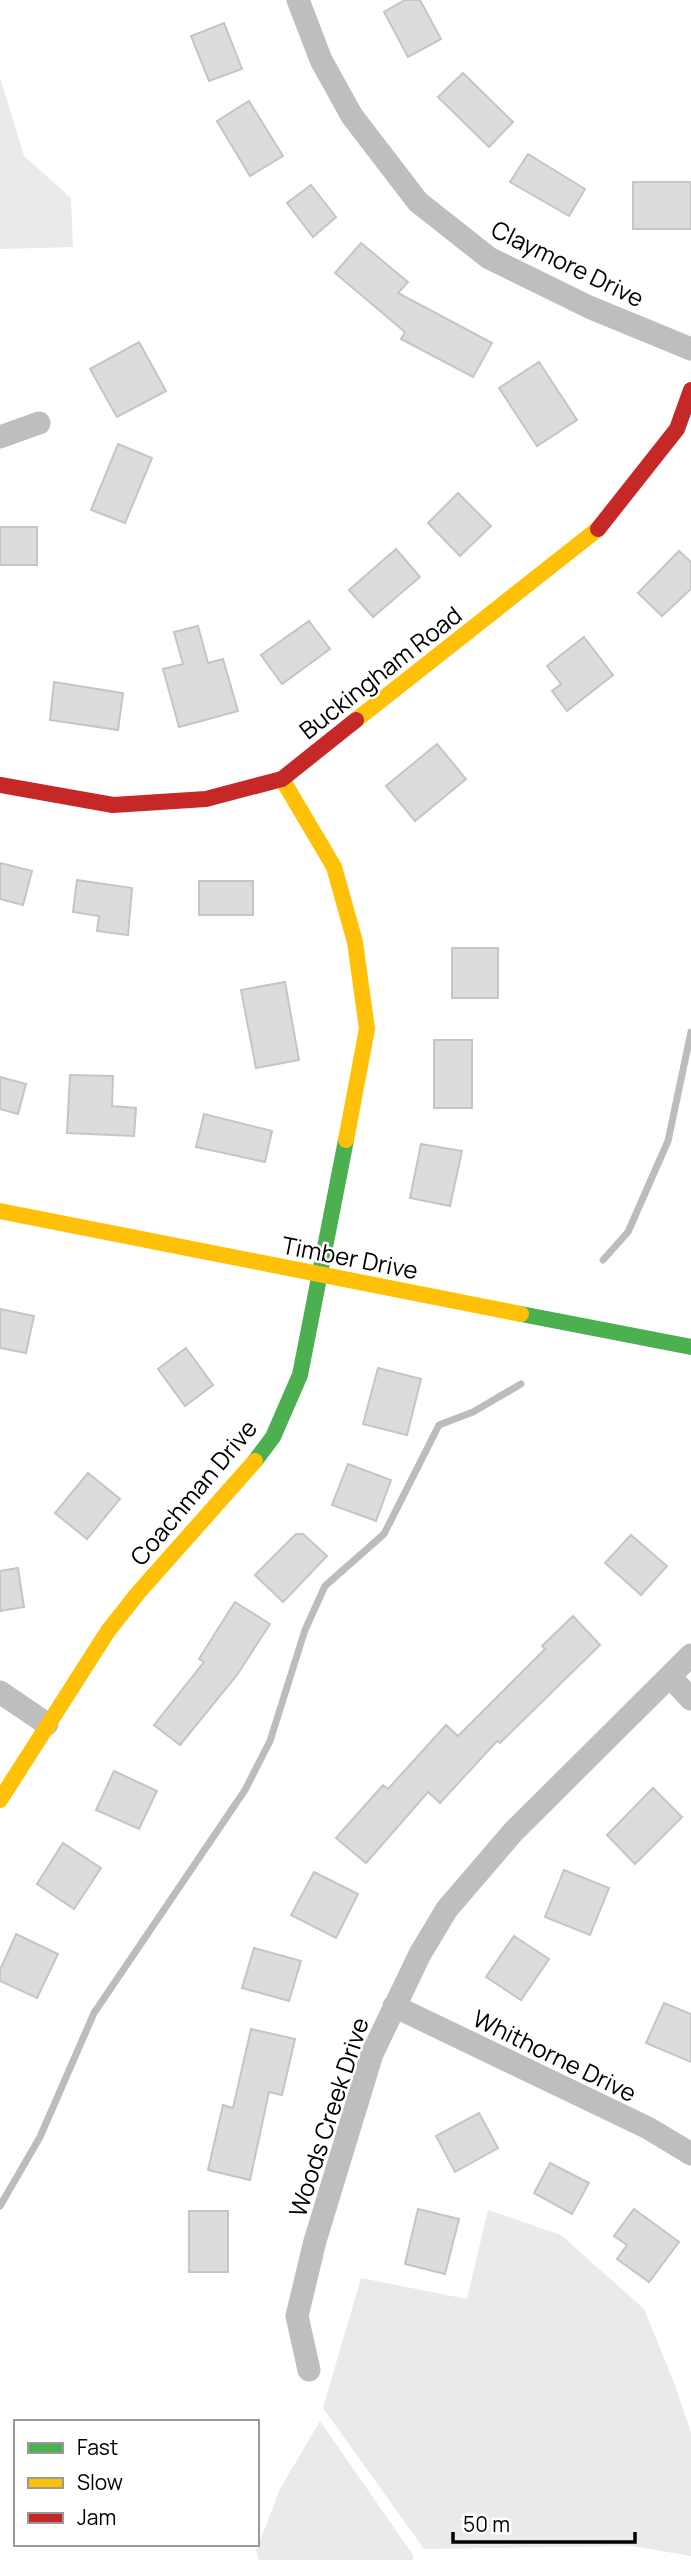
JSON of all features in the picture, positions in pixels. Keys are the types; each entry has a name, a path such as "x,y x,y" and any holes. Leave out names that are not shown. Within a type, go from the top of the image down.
{"street":[{"name":"Claymore Drive","path":"299,0 321,60 352,116 418,202 489,258 589,307 691,349"},
{"name":"Buckingham Road","path":"0,785 113,805 205,799 282,779 600,528 677,429 691,390"},
{"path":"0,438 39,423"},
{"name":"Coachman Drive","path":"0,1800 108,1631 273,1437 300,1375 367,1029 355,942 334,867 282,779"},
{"name":"Timber Drive","path":"0,1211 691,1347"},
{"name":"Woods Creek Drive","path":"309,2370 297,2316 303,2289 329,2190 372,2054 394,2006 447,1909 513,1832 691,1655"},
{"path":"670,1677 691,1699"},
{"path":"0,1692 47,1724"},
{"name":"Whithorne Drive","path":"394,2006 648,2128 691,2154"}],"shaded area":[{"path":"0,77 24,156 71,198 73,247 0,249"},
{"path":"488,2210 561,2235 644,2309 691,2432 691,2556 631,2546 424,2549 323,2408 361,2278 467,2299"},
{"path":"320,2421 413,2555 413,2560 259,2560 256,2551 280,2489"}],"building":[{"path":"405,0 420,0 441,39 408,57 384,12"},
{"path":"224,23 242,69 209,81 191,36"},
{"path":"463,73 513,122 489,147 438,97"},
{"path":"249,101 283,156 250,176 217,121"},
{"path":"528,154 585,189 569,216 510,182"},
{"path":"633,182 691,182 691,229 633,229"},
{"path":"311,185 336,217 313,237 287,203"},
{"path":"361,243 408,282 398,293 492,343 473,377 401,339 405,332 335,273"},
{"path":"139,342 166,391 117,417 90,369"},
{"path":"539,362 577,420 537,446 499,388"},
{"path":"118,444 152,458 125,523 91,510"},
{"path":"458,493 491,526 460,556 428,523"},
{"path":"0,527 37,527 37,565 0,565"},
{"path":"396,549 420,577 373,617 349,590"},
{"path":"679,551 691,562 691,589 662,616 638,593"},
{"path":"309,621 330,649 282,684 261,655"},
{"path":"198,626 208,663 223,659 238,711 179,727 163,669 183,664 174,632"},
{"path":"584,637 613,675 567,711 552,691 561,684 547,666"},
{"path":"54,682 123,693 118,730 50,720"},
{"path":"437,744 466,779 415,821 386,786"},
{"path":"0,863 32,871 23,905 0,899"},
{"path":"77,880 132,888 128,935 97,931 99,916 73,912"},
{"path":"199,881 253,881 253,915 199,915"},
{"path":"452,948 498,948 498,998 452,998"},
{"path":"285,982 299,1060 256,1068 241,990"},
{"path":"434,1040 472,1040 472,1108 434,1108"},
{"path":"70,1075 113,1076 112,1106 136,1108 134,1136 67,1133"},
{"path":"0,1077 26,1084 18,1114 0,1109"},
{"path":"204,1114 272,1131 265,1162 196,1147"},
{"path":"421,1144 462,1151 450,1206 410,1198"},
{"path":"0,1309 34,1316 26,1353 0,1348"},
{"path":"186,1348 213,1385 185,1406 158,1369"},
{"path":"378,1368 421,1379 407,1435 363,1424"},
{"path":"348,1464 391,1480 376,1521 332,1505"},
{"path":"88,1473 120,1499 87,1539 55,1513"},
{"path":"296,1534 303,1534 327,1556 283,1602 255,1575"},
{"path":"631,1535 667,1566 641,1595 605,1563"},
{"path":"18,1568 24,1607 0,1611 0,1571"},
{"path":"235,1602 270,1624 237,1675 180,1745 154,1725 204,1662 199,1659"},
{"path":"573,1616 600,1645 500,1743 497,1741 440,1803 428,1792 366,1863 336,1838 383,1785 388,1789 446,1725 458,1736 545,1649 542,1646"},
{"path":"114,1771 157,1791 139,1829 96,1810"},
{"path":"653,1788 682,1817 635,1864 607,1835"},
{"path":"63,1843 101,1868 74,1909 37,1884"},
{"path":"564,1870 609,1888 590,1935 545,1917"},
{"path":"314,1872 358,1894 336,1938 291,1915"},
{"path":"16,1934 58,1954 37,1998 0,1981 0,1970"},
{"path":"514,1936 549,1959 521,2000 486,1977"},
{"path":"254,1948 301,1961 289,2001 242,1988"},
{"path":"664,2003 691,2014 691,2062 646,2043"},
{"path":"251,2029 295,2039 282,2095 269,2092 250,2180 208,2170 223,2105 233,2108"},
{"path":"479,2113 498,2148 455,2172 436,2136"},
{"path":"550,2163 589,2183 572,2214 534,2193"},
{"path":"418,2209 459,2219 445,2274 405,2264"},
{"path":"634,2209 679,2242 649,2282 617,2259 627,2245 614,2236"},
{"path":"189,2211 228,2211 228,2272 189,2272"}],"waterway":[{"path":"603,1260 628,1232 668,1141 691,1032"},
{"path":"0,2206 40,2137 94,2013 245,1790 270,1741 305,1630 325,1586 384,1534 439,1425 473,1412 521,1384"}],"traffic: fast":[{"path":"255,1461 273,1437 300,1375 346,1140"},
{"path":"521,1314 691,1347"}],"traffic: slow":[{"path":"356,720 598,529"},
{"path":"282,779 334,867 355,942 367,1029 346,1140"},
{"path":"0,1211 521,1314"},
{"path":"0,1800 108,1631 138,1593 255,1461"}],"traffic: jam":[{"path":"598,529 677,429 691,390"},
{"path":"0,785 113,805 206,799 282,779 356,720"}]}
